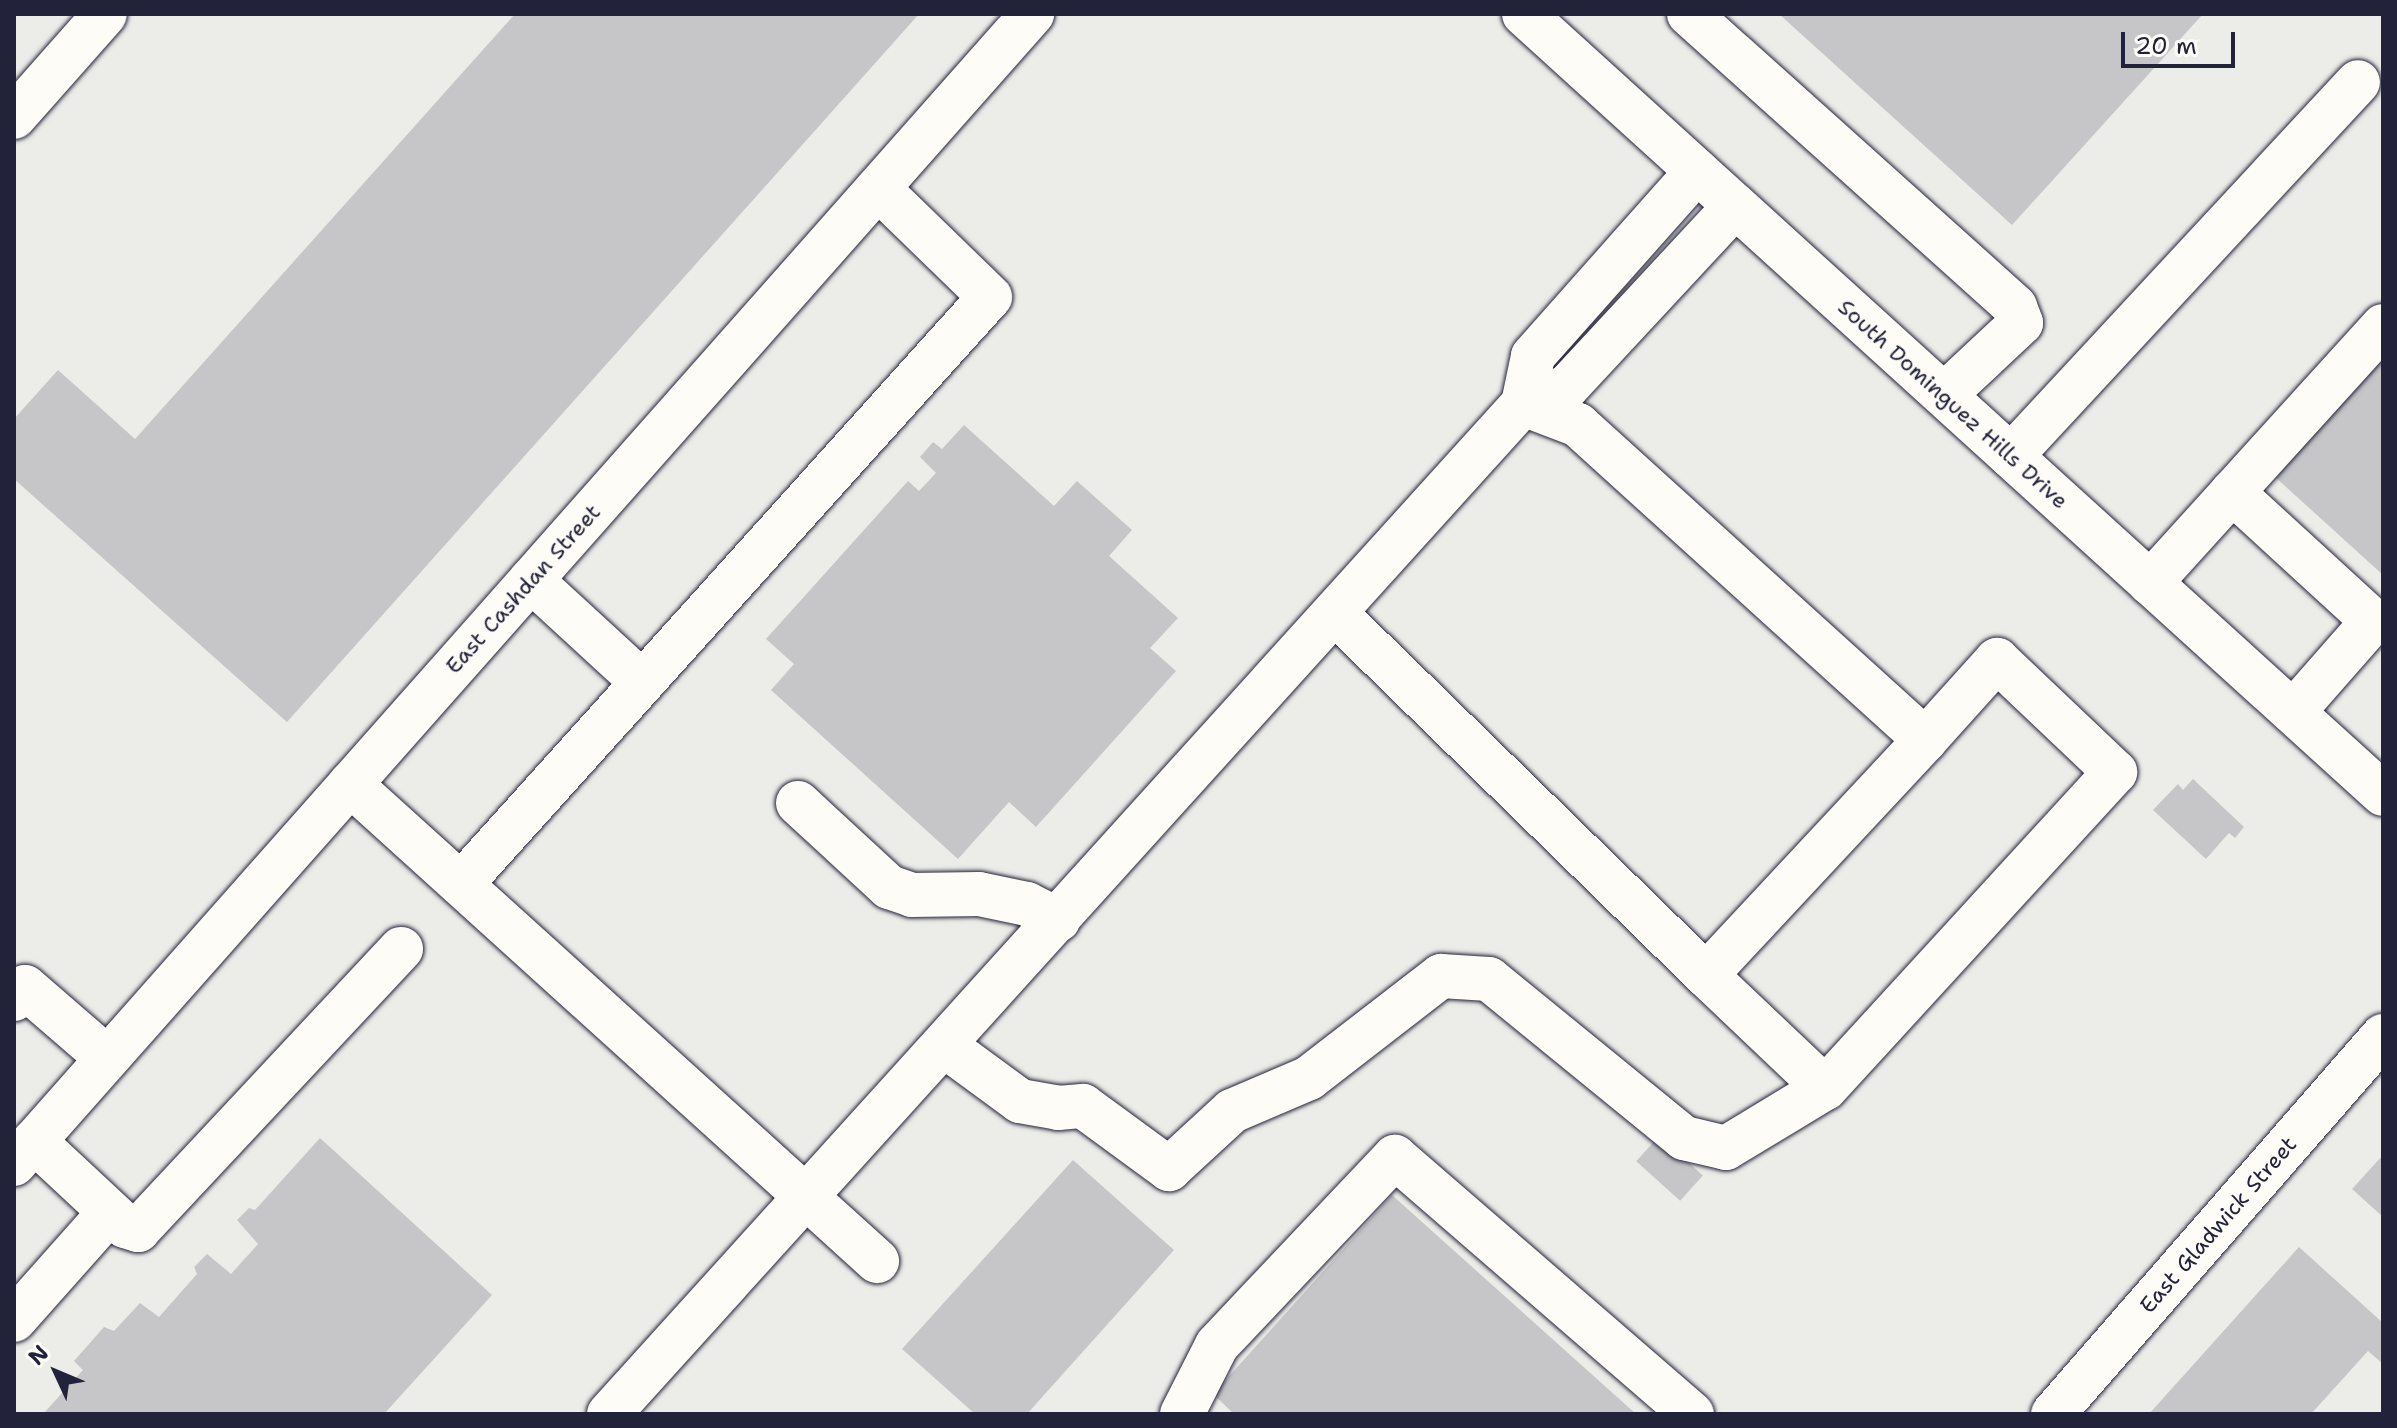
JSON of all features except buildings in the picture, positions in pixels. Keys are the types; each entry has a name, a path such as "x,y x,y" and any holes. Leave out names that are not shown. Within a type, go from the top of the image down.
{"street":[{"path":"14,117 105,14"},
{"name":"East Cashdan Street","path":"24,1152 1032,14"},
{"name":"South Dominguez Hills Drive","path":"1524,14 2383,794"},
{"path":"1689,14 2015,307 2021,323 1944,395"},
{"path":"2011,456 2358,82"},
{"path":"1523,404 1533,356 1697,171"},
{"path":"461,884 990,297 878,188"},
{"path":"609,1414 1523,404 1567,387 1735,206"},
{"path":"2150,583 2383,326"},
{"path":"1523,404 1578,425 1925,740"},
{"path":"2232,492 2373,621 2293,712"},
{"path":"531,580 642,682"},
{"path":"1335,613 1825,1088"},
{"path":"945,1046 1020,1101 1058,1108 1083,1106 1169,1169 1232,1111 1309,1078 1441,976 1489,979 1684,1138 1726,1148 1825,1088 2115,772 1997,660 1706,975"},
{"path":"350,784 877,1261"},
{"path":"798,803 889,887 912,895 979,894 1027,904 1058,920"},
{"path":"24,1152 138,1230 401,949"},
{"path":"18,987 107,1058"},
{"name":"East Gladwick Street","path":"2053,1414 2383,1036"},
{"path":"1182,1414 1217,1345 1395,1157 1692,1414"},
{"path":"14,1320 110,1212"}],"shaded area":[{"path":"14,14 2383,14 2383,1414 14,1414"}]}
